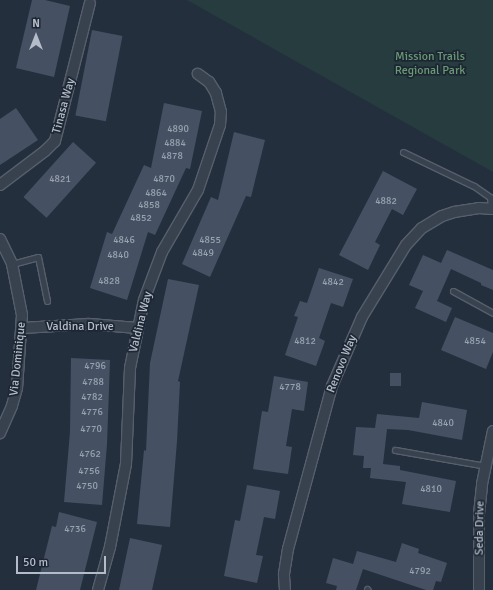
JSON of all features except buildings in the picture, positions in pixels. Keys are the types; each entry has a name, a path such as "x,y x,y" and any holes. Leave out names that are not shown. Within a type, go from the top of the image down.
{"street":[{"name":"Tinasa Way","path":"0,184 46,151 54,140 90,3"},
{"name":"Valdina Way","path":"98,590 110,547 126,464 130,368 144,300 162,252 198,190 220,125 221,112 216,93 209,82 198,74"},
{"name":"Renovo Way","path":"285,590 284,574 288,548 332,386 362,317 406,244 422,228 442,216 454,212 466,209 492,209"},
{"name":"Via Dominique","path":"0,239 12,264 22,315 17,388 12,406 0,433"},
{"name":"Valdina Drive","path":"22,328 89,324 138,328"},
{"name":"Seda Drive","path":"479,590 479,514 493,431"}],"lane":[{"path":"402,152 474,186 490,197 492,209"},
{"path":"12,264 38,257 48,301"},
{"path":"453,291 493,313"},
{"path":"395,450 486,466"}],"green space":[{"name":"Mission Trails Regional Park","path":"187,0 493,0 493,172"}]}
